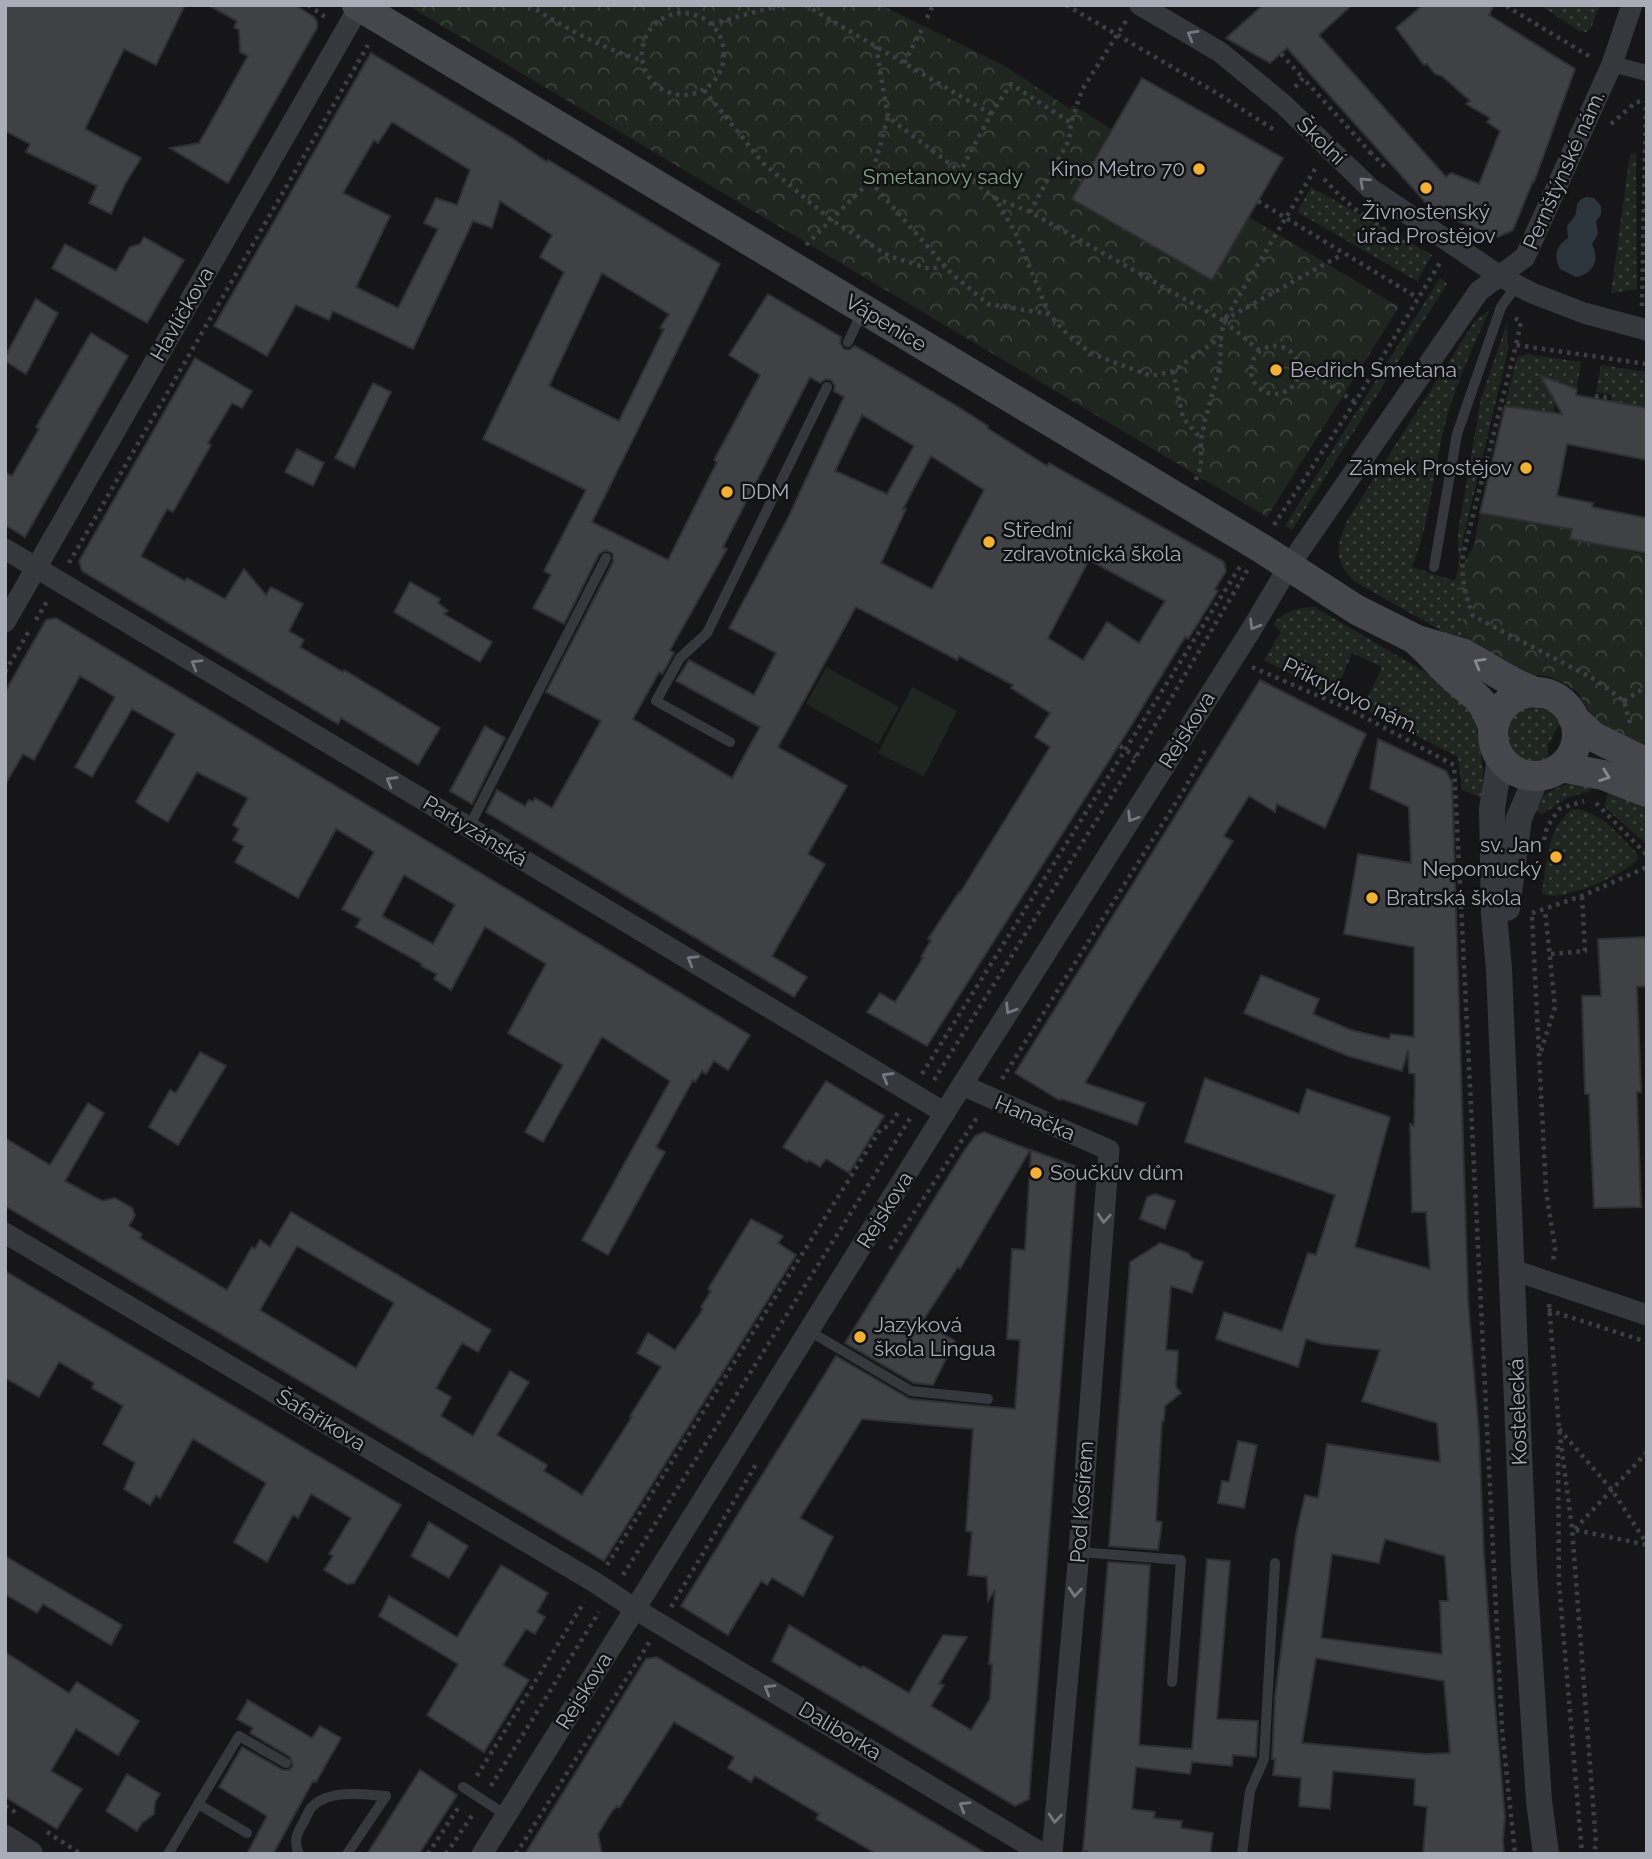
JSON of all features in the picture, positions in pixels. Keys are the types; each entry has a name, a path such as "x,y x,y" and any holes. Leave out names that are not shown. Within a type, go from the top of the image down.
{"main road":[{"name":"Vápenice","path":"358,6 1289,566 1357,610 1417,640 1464,654 1514,683 1538,693"},
{"name":"Vápenice","path":"1417,640 1453,677 1474,692 1486,707 1493,727"},
{"path":"1647,763 1594,737 1573,718 1562,702 1538,693 1525,694 1507,703 1498,714 1493,727 1493,741 1500,758 1511,769 1524,775 1549,771 1603,775 1647,792"},
{"path":"1549,771 1570,757 1576,744 1577,731 1573,718"}],"street":[{"name":"Pernštýnské nám.","path":"1289,566 1479,291 1508,281 1525,257 1612,64 1632,5"},
{"name":"Havlíčkova","path":"5,622 358,6"},
{"name":"Školní","path":"1135,10 1220,52 1283,104 1371,189 1508,281"},
{"name":"Pernštýnské nám.","path":"1612,64 1647,73"},
{"path":"1508,281 1584,313 1645,317"},
{"name":"Partyzánská","path":"5,549 945,1113"},
{"name":"Rejskova","path":"482,1854 961,1085 1242,661 1289,566"},
{"name":"Kostelecká","path":"1500,758 1492,809 1494,915 1499,969 1531,1681 1539,1801 1546,1854"},
{"name":"Kostelecká","path":"1499,969 1519,818 1549,771"},
{"name":"Hanačka","path":"961,1085 1109,1150"},
{"name":"Pod Kosířem","path":"1052,1854 1079,1552 1109,1150"},
{"name":"Šafaříkova","path":"5,1233 604,1588 635,1609"},
{"path":"1513,1270 1647,1315"},
{"name":"Daliborka","path":"635,1609 1043,1854"},
{"path":"5,1838 30,1854"}],"lane":[{"path":"1434,567 1457,434 1508,281"},
{"path":"848,342 864,310"},
{"path":"730,741 656,701 680,657 707,634 827,387"},
{"path":"469,827 606,558"},
{"path":"809,1331 911,1391 988,1399"},
{"path":"1079,1552 1181,1560 1172,1682"},
{"path":"1242,1854 1250,1791 1264,1759 1275,1563"},
{"path":"167,1854 239,1736 286,1763"},
{"path":"466,1789 506,1815"},
{"path":"299,1854 296,1835 312,1807 329,1797 339,1795 386,1796 347,1854"},
{"path":"198,1804 247,1833"}],"path":[{"path":"528,5 570,32 609,50 641,60"},
{"path":"694,5 696,15"},
{"path":"711,24 781,5"},
{"path":"805,5 991,114"},
{"path":"927,18 933,5"},
{"path":"1066,5 1215,92 1281,135"},
{"path":"1509,5 1508,7 1588,57 1612,64"},
{"path":"1030,212 1069,141 1071,123 1082,90 1135,10"},
{"path":"676,14 696,15 711,24 719,34 723,46 724,59 714,82 691,95 678,96 653,84 645,73 641,60 647,33 656,22 676,14"},
{"path":"904,63 923,27"},
{"path":"5,672 368,45"},
{"path":"804,247 870,181 888,117 876,46"},
{"path":"1281,54 1370,152 1372,165"},
{"path":"1291,90 1304,78"},
{"path":"961,170 991,114 1012,84 1071,123"},
{"path":"704,90 763,163 830,219 889,256 930,269 945,266"},
{"path":"1605,130 1636,102 1646,101 1645,317"},
{"path":"888,117 995,198 1030,212 1224,321 1260,351"},
{"path":"1306,160 1342,199 1371,222 1391,233"},
{"path":"1196,481 1201,466 1201,439 1220,366 1224,321 1315,169"},
{"path":"870,181 945,266 988,304 1049,314"},
{"path":"995,198 1016,234 1049,314 1068,335 1092,354 1151,376 1173,371 1221,337"},
{"path":"1258,201 1418,298"},
{"path":"1224,321 1343,254"},
{"path":"1273,527 1441,260 1431,255"},
{"path":"1630,307 1645,317"},
{"path":"1512,316 1521,322 1463,555 1462,586 1473,616 1596,680 1624,701 1631,727"},
{"path":"1516,345 1647,364"},
{"path":"1268,347 1283,347 1296,356 1300,371 1295,386 1289,391 1273,395 1258,388 1251,373 1255,357 1268,347"},
{"path":"1173,371 1183,418 1201,439"},
{"path":"1300,371 1315,376 1354,402"},
{"path":"1595,396 1612,398"},
{"path":"446,1854 482,1799 604,1588 880,1130 890,1125 917,1095 1125,750 1242,564"},
{"path":"428,1854 466,1789 604,1588 917,1095 1136,757 1249,568"},
{"path":"1244,678 1242,661 1256,655"},
{"name":"Přikrylovo nám.","path":"1242,661 1351,710 1454,765 1502,1729 1516,1854"},
{"path":"1624,701 1647,686"},
{"path":"890,1249 990,1099 1185,788 1211,739"},
{"path":"1119,746 1136,757"},
{"path":"1542,848 1548,828 1559,809 1573,803 1596,803 1647,855"},
{"path":"1532,913 1582,896 1647,867"},
{"path":"1551,954 1585,951 1582,896"},
{"path":"1532,904 1546,1191 1555,1248 1548,1310 1559,1428 1573,1529 1594,1854"},
{"path":"1540,1055 1555,1007 1545,910"},
{"path":"1548,1310 1647,1342"},
{"path":"1559,1428 1612,1490 1647,1545"},
{"path":"1559,1428 1559,1583 1581,1854"},
{"path":"1573,1529 1647,1452"},
{"path":"516,1854 661,1624 758,1459"},
{"path":"1573,1529 1647,1545"}],"green space":[{"name":"Smetanovy sady","path":"407,5 881,5 1005,66 1070,109 1073,105 1111,129 1072,199 1212,280 1249,217 1399,307 1267,517"},
{"path":"1540,5 1600,5 1591,28 1586,32 1579,31"},
{"path":"1636,153 1637,289 1611,293 1630,154"},
{"path":"1311,187 1432,255 1417,281 1297,212"},
{"path":"1440,278 1447,284 1292,530 1285,526"},
{"path":"1489,311 1451,405 1426,519 1412,567 1455,581 1459,565 1458,532 1481,399 1507,323 1508,350 1464,535 1457,586 1477,651 1354,581 1342,566 1339,545 1348,519 1475,321"},
{"path":"1526,354 1581,362 1577,388 1559,381 1548,388 1555,401 1554,412 1505,406 1516,361 1518,357"},
{"path":"1601,365 1647,372 1647,408 1611,401 1612,395 1596,392"},
{"path":"1480,513 1572,529 1571,539 1647,555 1647,751 1600,730 1578,693 1564,683 1548,676 1514,673 1477,651 1465,630 1457,586 1459,571 1474,546"},
{"path":"1314,607 1460,692 1476,721 1483,771 1482,798 1462,790 1458,757 1370,712 1367,699 1382,667 1352,653 1337,689 1331,695 1264,660 1281,632 1273,624 1291,611"},
{"path":"826,667 899,707 878,744 806,704"},
{"path":"912,687 957,711 924,776 878,753"},
{"path":"1531,705 1549,708 1561,721 1548,745 1548,758 1535,761 1524,759 1515,752 1509,743 1507,732 1510,721 1518,711"},
{"path":"1581,782 1596,783 1590,791 1566,798 1543,814 1531,811 1541,798 1552,790"},
{"path":"1612,785 1647,800 1647,845 1604,804"},
{"path":"1573,809 1592,814 1608,825 1637,853 1638,859 1621,872 1578,891 1551,896 1542,894 1550,843 1559,824"}],"shaded area":[{"path":"1586,197 1594,198 1601,206 1601,215 1596,221 1598,234 1592,244 1594,265 1587,273 1576,277 1560,269 1556,256 1558,248 1568,238 1567,226 1575,215 1580,200"}],"building":[{"path":"5,5 185,5 156,65 124,49 85,129 141,158 111,214 89,203 97,186 26,152 30,144 5,131"},
{"path":"208,5 295,5 314,17 317,22 317,28 228,183 170,148 199,143 248,56 240,52 239,30 234,27 237,21"},
{"path":"1263,5 1352,5 1319,35 1446,177 1451,173 1479,184 1500,131 1487,122 1490,118 1466,104 1470,101 1442,76 1435,74 1427,64 1424,65 1396,28 1423,5 1494,5 1489,15 1575,69 1534,182 1513,230 1498,237 1464,224 1425,202 1287,48 1270,63 1226,38"},
{"path":"371,53 547,162 548,160 720,264 592,522 668,560 717,462 714,460 760,375 729,355 768,294 841,337 840,343 844,349 849,350 855,346 955,405 1047,466 1049,463 1224,562 1226,571 1215,589 1218,591 1188,639 1185,637 927,1046 867,1012 880,993 895,1002 923,958 921,957 931,940 928,939 960,893 1050,747 1035,737 1050,713 1011,688 1013,685 959,656 957,660 856,607 778,747 847,786 808,854 825,864 772,956 807,977 794,997 486,812 497,790 525,806 529,800 533,802 535,798 552,808 601,721 546,692 613,562 613,554 606,550 599,554 564,624 533,608 551,575 544,571 586,490 483,439 564,272 540,257 552,235 500,201 492,228 473,221 413,349 333,311 329,320 296,305 267,356 214,326","holes":["392,122 470,170 457,205 436,198 424,223 438,229 398,308 356,287 390,216 343,193 374,140 378,143","602,273 669,314 660,328 664,329 619,421 549,386","810,377 820,383 826,379 831,380 835,386 834,391 844,397 788,518 729,628 776,653 754,695 689,660 676,681 760,727 732,778 633,719 659,672 662,674 674,653 670,650 727,549 723,547","862,415 914,446 887,494 835,471","931,456 984,490 932,589 881,563 906,509 903,509","1089,560 1165,601 1139,643 1107,622 1083,660 1048,638"]},
{"name":"Kino Metro 70","path":"1142,78 1283,158 1212,280 1072,199"},
{"path":"144,237 184,260 147,323 52,268 65,244 116,271 130,247 140,244"},
{"path":"36,299 58,313 26,374 5,361 5,357"},
{"path":"91,333 128,356 25,537 5,525 5,472 12,476 39,429 36,427"},
{"path":"195,358 252,391 242,408 232,403 173,512 167,509 141,556 185,581 187,578 225,599 244,569 266,595 271,587 303,604 289,631 304,640 300,647 343,672 344,670 440,728 418,765 341,718 338,724 82,571 79,561"},
{"name":"Zámek Prostějov","path":"1541,376 1577,389 1576,395 1647,408 1647,460 1567,444 1557,496 1593,503 1592,507 1647,518 1647,553 1570,539 1572,529 1480,513 1505,406 1562,414"},
{"path":"373,383 391,392 354,468 335,458"},
{"path":"297,449 324,463 313,486 285,472"},
{"path":"410,582 440,599 438,603 448,611 444,614 492,642 480,662 394,612"},
{"path":"56,618 750,1035 728,1070 714,1061 706,1074 702,1071 695,1082 693,1080 656,1147 665,1152 608,1255 582,1240 670,1081 602,1037 543,1142 525,1132 563,1065 508,1033 546,964 485,927 451,990 434,979 437,974 421,966 422,964 356,927 361,919 342,909 374,852 336,829 298,898 235,862 244,846 233,840 239,829 233,825 248,798 197,772 168,822 152,813 136,802 175,734 132,709 92,777 75,767 115,697 80,676 34,760 23,754 5,785 5,692 46,620","holes":["404,875 455,905 433,944 382,916"]},
{"path":"1260,680 1366,734 1325,828 1277,804 1275,812 1249,796 1224,836 1233,841 1085,1083 1145,1103 1137,1125 1059,1100 1015,1073"},
{"path":"485,726 505,738 472,804 450,791"},
{"path":"1378,739 1446,771 1452,782 1468,1300 1479,1435 1484,1556 1505,1817 1504,1854 1423,1854 1427,1807 1414,1805 1415,1779 1333,1771 1330,1809 1299,1806 1301,1778 1273,1775 1275,1697 1296,1534 1305,1495 1318,1498 1327,1444 1440,1462 1437,1423 1362,1401 1380,1350 1323,1344 1306,1339 1298,1367 1216,1339 1224,1312 1282,1331 1308,1253 1316,1255 1335,1195 1185,1142 1205,1078 1299,1114 1307,1089 1390,1117 1355,1247 1430,1269 1426,1212 1412,1212 1410,1124 1414,1126 1415,1074 1409,1073 1408,1050 1402,1071 1348,1056 1244,1013 1261,975 1319,999 1313,1014 1351,1030 1389,1039 1391,1034 1414,1037 1414,947 1344,934 1358,854 1411,863 1409,807 1370,789","holes":["1385,1539 1445,1556 1448,1601 1440,1601 1442,1654 1321,1638 1332,1554 1379,1563","1316,1658 1444,1681 1450,1753 1426,1754 1302,1743"]},
{"path":"1647,937 1647,986 1637,987 1641,1207 1594,1208 1589,1094 1585,1094 1582,996 1601,996 1598,939"},
{"path":"200,1052 226,1066 178,1145 149,1127 170,1090 176,1093"},
{"path":"826,1081 884,1116 849,1173 826,1159 820,1167 809,1160 807,1162 783,1147"},
{"path":"88,1103 104,1113 65,1181 102,1201 115,1198 132,1208 135,1215 129,1226 142,1234 140,1238 227,1290 252,1247 255,1249 260,1240 270,1247 291,1212 491,1330 478,1352 462,1343 436,1388 451,1397 441,1416 473,1436 510,1371 529,1382 497,1435 547,1465 544,1471 582,1495 661,1367 637,1353 648,1333 675,1350 703,1309 701,1307 711,1291 708,1289 751,1219 783,1236 778,1243 796,1255 604,1561 5,1206 5,1138 50,1165","holes":["297,1246 394,1303 356,1368 260,1310"]},
{"path":"984,1132 1030,1150 960,1269 958,1267 922,1322 955,1341 933,1385 914,1383 845,1343 964,1151 975,1136"},
{"path":"1031,1150 1075,1166 1076,1180 1029,1799 1015,1806 772,1661 789,1625 909,1693 943,1635 967,1637 939,1684 944,1685 931,1706 971,1730 990,1699 992,1664 989,1664 995,1590 988,1601 987,1577 968,1575 972,1532 966,1531 973,1429 862,1419 800,1518 833,1537 803,1596 772,1578 767,1585 761,1581 728,1635 681,1606 836,1356 910,1399 1015,1409 1020,1340 1007,1339 1012,1249 1025,1250"},
{"path":"1155,1194 1175,1201 1165,1229 1140,1219 1147,1197"},
{"path":"1160,1243 1188,1253 1192,1258 1203,1262 1192,1293 1171,1286 1166,1350 1178,1351 1176,1387 1181,1393 1165,1406 1162,1421 1156,1521 1162,1522 1158,1550 1109,1546 1130,1262"},
{"path":"5,1271 401,1505 354,1583 347,1584 324,1570 333,1556 329,1554 351,1518 311,1494 298,1518 293,1515 267,1562 234,1542 266,1483 193,1439 160,1498 156,1495 150,1505 124,1489 135,1463 103,1444 123,1406 92,1388 94,1383 59,1362 39,1397 5,1378"},
{"path":"1238,1441 1257,1445 1244,1508 1218,1503 1222,1481 1229,1482"},
{"path":"429,1522 468,1546 449,1578 411,1556"},
{"path":"5,1556 122,1625 111,1645 43,1604 37,1613 5,1594"},
{"path":"1207,1559 1230,1561 1217,1719 1258,1721 1256,1757 1233,1755 1232,1766 1192,1762 1190,1774 1136,1767 1132,1809 1155,1812 1154,1818 1182,1821 1181,1828 1213,1833 1210,1854 1086,1854 1087,1851 1083,1851 1108,1562 1150,1565 1139,1745 1192,1749"},
{"path":"501,1565 548,1593 537,1612 545,1617 535,1634 526,1629 503,1665 529,1680 484,1752 427,1715 458,1664 379,1616 389,1596 457,1637"},
{"path":"5,1652 69,1693 77,1682 139,1721 118,1755 76,1729 51,1771 82,1789 57,1829 5,1797"},
{"path":"657,1657 987,1854 877,1854 816,1819 819,1814 755,1776 751,1782 728,1768 734,1757 674,1722 619,1808 617,1806 612,1811 598,1834 602,1854 525,1854 646,1659"},
{"path":"248,1700 312,1738 320,1726 341,1738 316,1782 313,1781 273,1854 247,1854 267,1816 219,1787 242,1747 283,1770 289,1770 293,1766 290,1757 250,1733 253,1728 237,1719"},
{"path":"420,1770 457,1795 419,1854 367,1854"},
{"path":"127,1774 160,1794 155,1802 154,1814 142,1823 137,1831 106,1811"}],"place":[{"name":"Kino Metro 70","path":"1199,169"},
{"name":"Živnostenský úřad Prostějov","path":"1426,188"},
{"name":"Bedřich Smetana","path":"1276,370"},
{"name":"Zámek Prostějov","path":"1526,468"},
{"name":"DDM","path":"727,492"},
{"name":"Střední zdravotnícká škola","path":"989,542"},
{"name":"sv. Jan Nepomucký","path":"1556,857"},
{"name":"Bratrská škola","path":"1372,898"},
{"name":"Součkův dům","path":"1036,1173"},
{"name":"Jazyková škola Lingua","path":"860,1337"}]}
